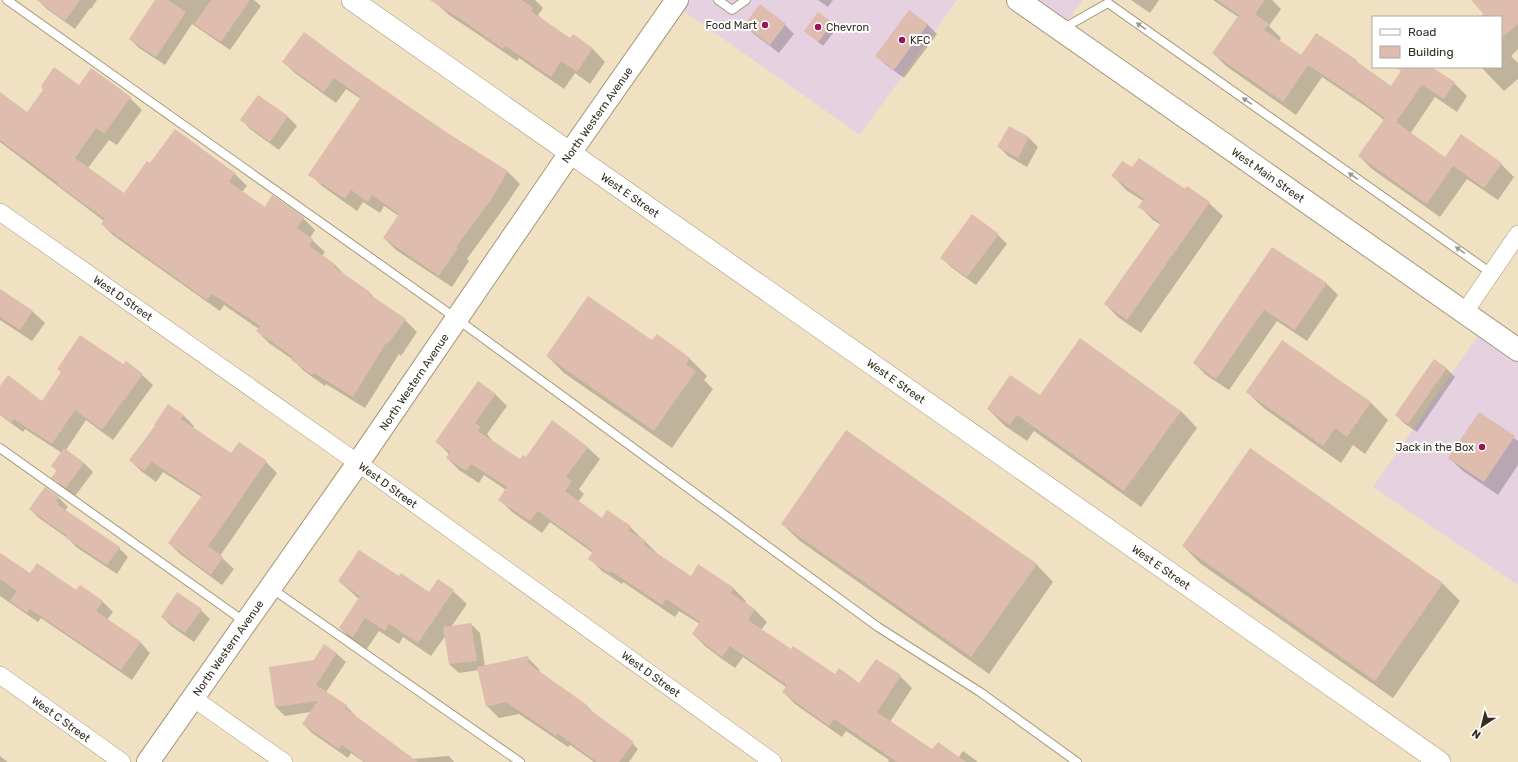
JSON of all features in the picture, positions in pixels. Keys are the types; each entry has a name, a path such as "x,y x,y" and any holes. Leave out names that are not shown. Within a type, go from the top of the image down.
{"main road":[{"name":"North Western Avenue","path":"148,762 358,463 570,153 677,0"},
{"name":"West Main Street","path":"1018,0 1518,350"}],"street":[{"name":"West E Street","path":"352,0 1440,762"},
{"name":"West D Street","path":"0,212 358,463 773,762"},
{"path":"1464,313 1518,234"},
{"name":"West C Street","path":"0,675 122,762"},
{"path":"193,698 284,762"}],"lane":[{"path":"7,0 457,318 878,626 980,692 1077,762"},
{"path":"718,0 732,10 746,0"},
{"path":"1060,30 1108,3 1492,273"},
{"path":"0,448 246,623"},
{"path":"271,588 520,762"}],"shaded area":[{"path":"668,0 957,0 860,135"},
{"path":"1018,0 1083,0 1060,30"},
{"path":"1484,327 1518,350 1518,585 1373,487"}],"building":[{"path":"37,0 80,0 65,21"},
{"path":"155,0 168,0 186,12 156,57 129,39"},
{"path":"211,0 250,0 221,42 194,24"},
{"path":"430,0 522,0 533,8 531,11 570,38 573,34 593,48 577,72 561,61 551,77 506,46 503,49 465,22"},
{"path":"1217,0 1265,0 1255,14 1269,24 1264,30 1301,55 1316,33 1357,60 1356,61 1391,86 1401,71 1396,68 1433,68 1455,82 1444,99 1422,85 1396,122 1445,157 1461,134 1502,163 1484,188 1453,166 1427,204 1358,156 1385,118 1353,95 1308,65 1283,102 1212,53 1239,15"},
{"path":"1471,0 1518,0 1518,24 1502,38 1502,16 1485,16"},
{"name":"Food Mart","path":"760,4 786,24 770,45 744,25"},
{"name":"KFC","path":"909,10 928,24 894,70 875,56"},
{"name":"Chevron","path":"818,12 833,23 818,42 804,31"},
{"path":"304,32 357,71 449,134 508,171 490,201 456,247 458,248 439,276 383,238 399,214 372,195 368,202 351,190 345,199 308,175 361,97 334,78 324,92 282,62"},
{"path":"54,67 79,85 91,68 131,97 104,134 96,128 75,158 124,193 147,161 150,163 175,129 235,173 229,182 265,207 272,195 304,217 297,228 313,239 309,246 335,264 334,267 370,292 369,294 406,319 388,344 386,343 353,397 314,373 312,375 291,360 293,357 256,331 260,326 212,294 207,300 124,241 101,224 105,219 0,140 0,92 27,112 43,90 41,86"},
{"path":"258,95 288,116 270,142 240,120"},
{"path":"1009,126 1029,137 1018,158 997,147"},
{"path":"1139,158 1185,189 1187,186 1210,202 1127,320 1104,304 1161,223 1138,207 1144,199 1111,176 1122,161 1132,167"},
{"path":"972,214 999,234 967,277 940,258"},
{"path":"1272,247 1327,283 1295,330 1264,310 1216,379 1193,363"},
{"path":"0,289 33,311 20,330 0,317"},
{"path":"588,296 652,340 657,334 690,358 686,364 696,371 654,431 546,356"},
{"path":"80,335 123,364 126,361 143,374 102,430 75,410 52,444 14,419 12,423 0,414 0,386 8,375 42,401 61,372 57,369"},
{"path":"1080,338 1181,411 1124,491 1017,415 1010,425 987,409 1010,375 1040,395"},
{"path":"1282,340 1371,402 1347,437 1335,428 1323,446 1246,392"},
{"path":"1434,359 1447,368 1408,424 1395,415"},
{"path":"478,381 496,394 475,423 481,427 478,431 520,459 523,455 526,457 552,420 588,447 566,477 572,481 565,491 602,518 607,510 631,526 628,530 646,541 644,545 691,576 698,564 734,588 731,593 755,609 748,620 791,649 793,646 835,674 839,668 859,683 876,659 901,675 877,712 932,749 938,742 966,762 897,762 834,719 829,726 782,692 787,685 730,646 722,657 692,634 700,622 666,599 662,605 611,571 609,573 588,559 593,551 538,511 530,521 498,500 507,487 471,464 466,471 446,458 450,452 435,442"},
{"path":"168,404 184,415 181,419 231,453 239,442 267,461 208,546 223,557 211,575 168,543 202,495 152,462 144,471 129,460 155,426 154,425"},
{"name":"Jack in the Box","path":"1479,412 1515,436 1484,482 1448,458"},
{"path":"846,430 1037,564 971,657 781,524"},
{"path":"64,448 84,463 66,488 51,478 57,470 51,466"},
{"path":"1250,448 1443,583 1375,681 1182,546"},
{"path":"45,487 59,497 56,501 59,503 58,505 120,547 107,565 66,538 67,536 29,509"},
{"path":"359,550 399,576 401,573 429,592 438,579 454,590 418,643 389,624 385,631 365,618 353,637 339,628 360,596 338,581"},
{"path":"0,553 30,573 37,563 76,590 80,585 103,601 96,611 141,642 121,670 30,609 27,613 10,601 17,591 0,579"},
{"path":"177,592 202,609 185,633 161,617"},
{"path":"471,623 477,661 449,664 443,627"},
{"path":"324,644 337,653 316,685 347,705 345,708 418,762 365,762 342,745 339,749 302,724 318,701 275,707 269,667 314,660"},
{"path":"528,656 529,664 587,705 586,707 634,742 619,762 597,762 557,733 556,736 506,702 486,707 477,667"}],"place":[{"name":"Food Mart","path":"765,25"},
{"name":"Chevron","path":"818,27"},
{"name":"KFC","path":"902,40"},
{"name":"Jack in the Box","path":"1482,447"}]}
